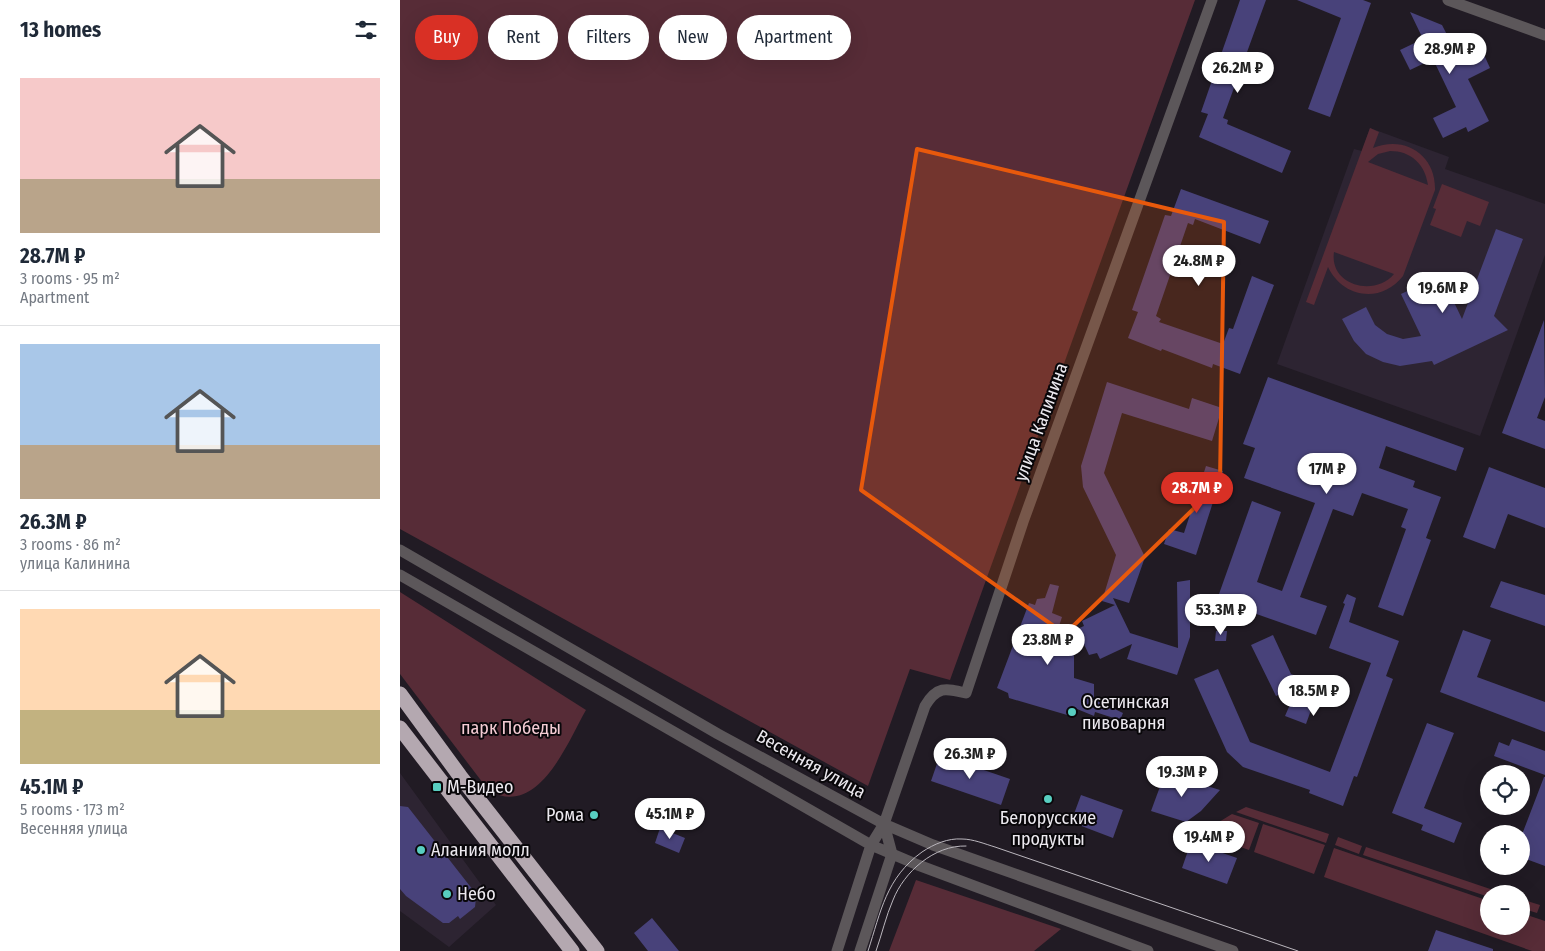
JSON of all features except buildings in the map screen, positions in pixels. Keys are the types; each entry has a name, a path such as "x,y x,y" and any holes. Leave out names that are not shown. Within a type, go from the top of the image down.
{"highway":[{"path":"400,694 460,776 597,951"},
{"path":"400,728 572,951"}],"street":[{"name":"улица Калинина","path":"837,951 871,845 884,824 928,700 932,694 946,688 966,693 1024,522 1212,0"},
{"path":"1448,0 1545,35"},
{"name":"Весенняя улица","path":"400,550 718,734 884,824 933,846 1233,951"},
{"path":"400,575 871,845 1148,951"},
{"path":"860,951 892,854 884,824"}],"highlighted area":[{"path":"917,149 1224,222 1220,483 1065,634 861,490"}],"shaded area":[{"path":"1370,128 1449,157 1445,169 1545,204 1545,255 1480,436 1277,364 1354,149 1362,151"},
{"path":"400,773 496,905 449,947 400,911"}],"green space":[{"path":"400,0 1195,0 950,680 910,669 868,786 400,529"},
{"path":"1370,128 1379,132 1373,148 1396,144 1407,146 1416,151 1430,167 1434,178 1435,190 1403,276 1384,291 1374,294 1363,294 1343,285 1328,267 1314,305 1306,302","holes":["1390,151 1404,153 1416,160 1424,171 1428,185 1368,162 1378,154","1334,252 1394,274 1386,281 1376,285 1365,286 1355,284 1346,280 1339,273 1334,264"]},
{"path":"1442,184 1489,202 1480,226 1467,221 1461,237 1430,225 1436,209 1433,208"},
{"name":"парк Победы","path":"400,592 586,710 560,757 537,786 523,794 507,797 489,791 400,674"},
{"path":"1246,807 1329,834 1326,843 1236,812"},
{"path":"1232,814 1259,823 1249,850 1201,833"},
{"path":"1263,824 1325,845 1314,874 1254,852"},
{"path":"1338,837 1362,846 1359,854 1335,845"},
{"path":"1366,847 1480,886 1480,894 1363,855"},
{"path":"1334,848 1480,898 1480,932 1324,877"},
{"path":"916,880 1061,929 1034,951 889,951"},
{"path":"1530,902 1540,905 1537,913 1530,911"},
{"path":"1530,916 1545,921 1545,951 1532,951 1487,935 1530,935"}],"tram line":[{"path":"868,951 886,896 900,873 922,852 941,842 952,839 970,840 995,847 1298,951"},
{"path":"876,951 898,890 912,870 932,855 943,850 966,846"}],"place":[{"name":"Осетинская пивоварня","path":"1072,712"},
{"name":"М-Видео","path":"437,787"},
{"name":"Белорусские продукты","path":"1048,799"},
{"name":"Рома","path":"594,815"},
{"name":"Алания молл","path":"421,850"},
{"name":"Небо","path":"447,894"}]}
